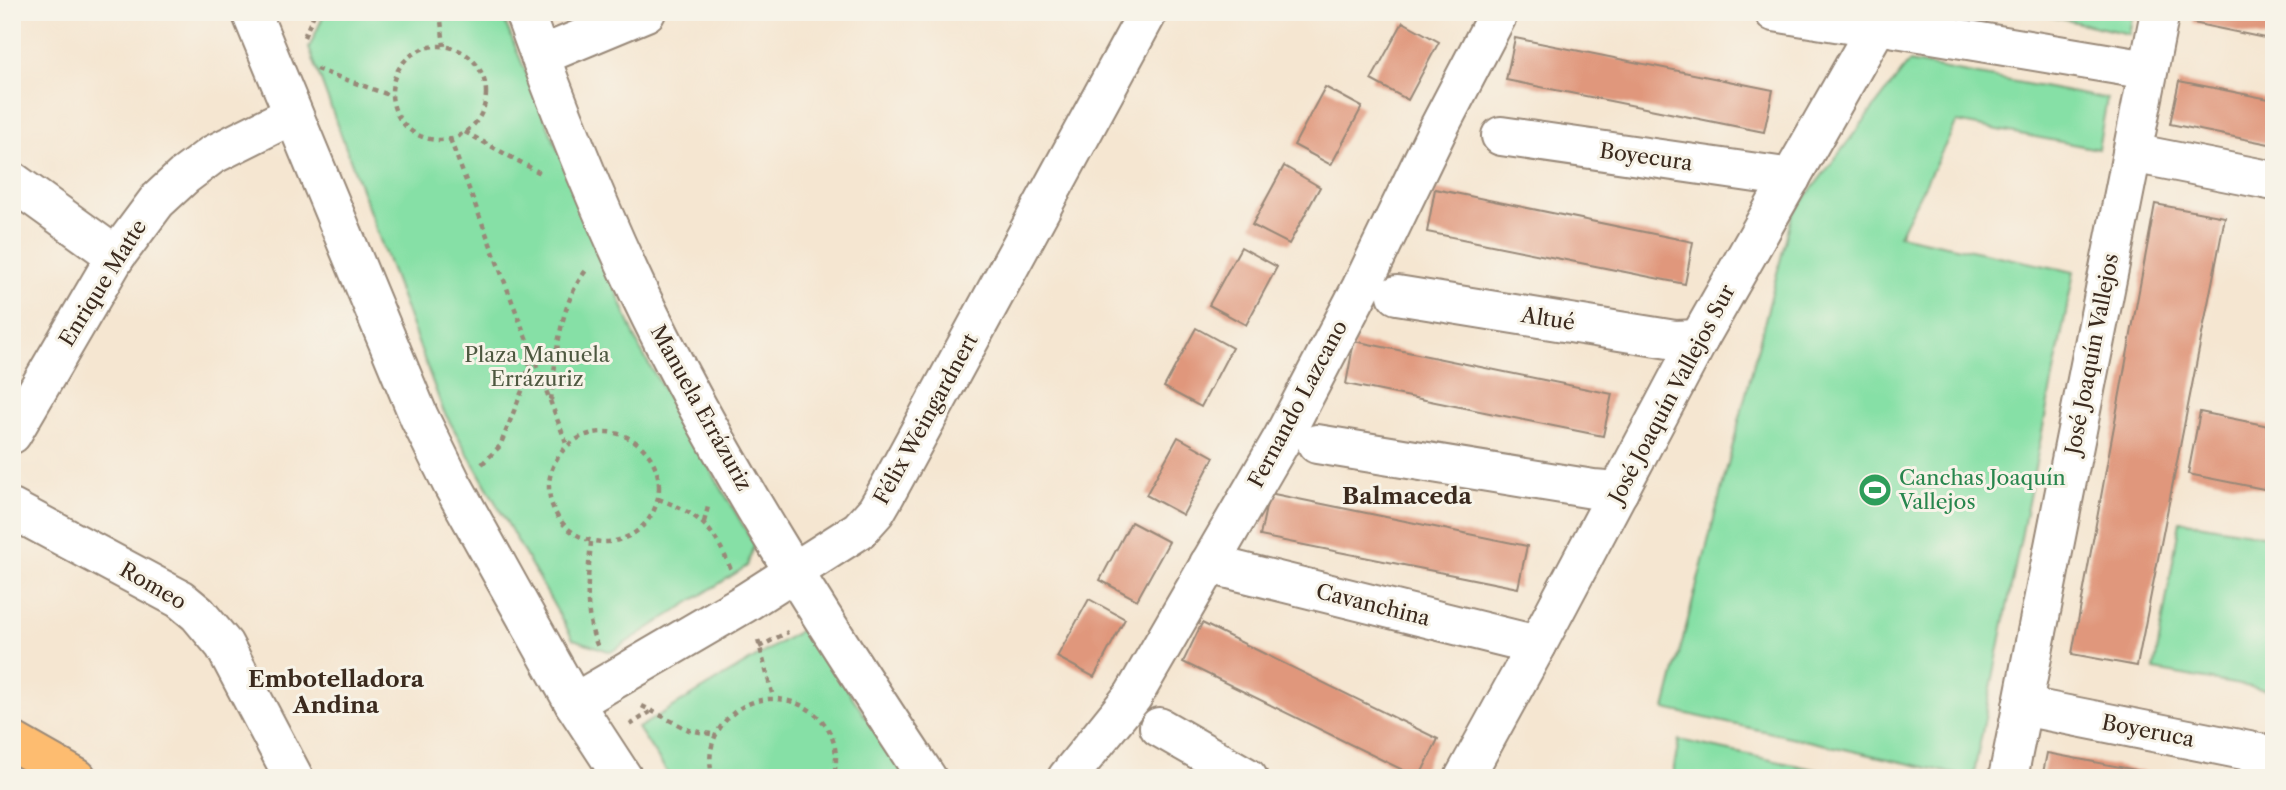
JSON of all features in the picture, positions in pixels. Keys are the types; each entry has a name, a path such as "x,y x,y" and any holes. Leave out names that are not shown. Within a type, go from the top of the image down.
{"main road":[{"path":"12,741 77,778"}],"street":[{"name":"Manuela Errázuriz","path":"524,12 598,203 639,293 759,515 795,571 820,617 927,778"},
{"path":"540,56 646,12"},
{"name":"Félix Weingardnert","path":"573,703 795,571 859,530 876,511 1148,12"},
{"name":"Fernando Lazcano","path":"1067,778 1133,696 1282,439 1499,12"},
{"path":"1774,12 1847,24 1882,18 2148,70"},
{"name":"José Joaquín Vallejos","path":"2008,778 2160,12"},
{"name":"José Joaquín Vallejos Sur","path":"1464,778 1699,339 1882,18"},
{"path":"293,26 264,44 397,367 452,484 573,703 623,778"},
{"name":"Enrique Matte","path":"12,434 116,256 157,201 212,155 292,115"},
{"name":"Boyecura","path":"1501,136 1791,178"},
{"path":"2132,153 2274,181"},
{"path":"12,181 116,256"},
{"name":"Altué","path":"1397,295 1675,340 1699,339"},
{"path":"1317,444 1619,491"},
{"name":"Romeo","path":"12,509 180,599 198,614 224,645 294,778"},
{"name":"Cavanchina","path":"1209,564 1537,645"},
{"name":"Boyeruca","path":"2022,706 2274,756"},
{"path":"1158,727 1248,778"}],"path":[{"path":"293,26 315,12"},
{"path":"440,12 444,46"},
{"path":"264,44 305,65 392,96"},
{"path":"444,46 460,51 472,61 482,74 486,90 484,107 476,121 465,132 450,139 433,140 418,135 405,126 396,112 392,96 393,80 400,65 412,54 428,47 444,46"},
{"path":"465,132 547,176"},
{"path":"450,139 567,445"},
{"path":"551,403 555,363 568,304 585,270 591,266"},
{"path":"452,484 471,476 500,446 533,355"},
{"path":"599,431 632,439 645,450 655,465 659,482 658,499 651,515 640,529 626,538 591,542 575,535 562,523 552,509 548,492 550,474 556,458 567,445 582,436 599,431"},
{"path":"713,778 710,770 711,752 716,735 725,720 738,708 755,700 772,698 790,699 806,707 820,719 830,734 835,751 836,769 833,778"}],"green space":[{"name":"Plaza Manuela Errázuriz","path":"325,12 501,12 640,349 754,544 747,566 611,652 573,639 443,410 309,48"},
{"path":"2030,12 2133,12 2129,34"},
{"name":"Canchas Joaquín Vallejos","path":"1909,62 2107,99 2098,149 1957,122 1899,235 2074,272 1973,778 1665,709 1792,215"},
{"path":"2180,521 2274,537 2274,691 2154,670"},
{"path":"806,627 906,778 671,778 638,728"},
{"path":"1679,740 1854,778 1672,778"}],"building":[{"path":"2195,12 2274,12 2274,40 2193,23"},
{"path":"1403,22 1439,42 1408,100 1371,80"},
{"path":"1515,38 1773,90 1764,132 1506,80"},
{"path":"2179,81 2274,100 2274,145 2170,124"},
{"path":"1325,87 1362,107 1331,165 1294,145"},
{"path":"1284,166 1320,187 1289,244 1252,225"},
{"path":"1435,189 1693,242 1685,284 1427,232"},
{"path":"2155,204 2225,217 2137,666 2072,654"},
{"path":"1241,247 1277,267 1246,325 1209,305"},
{"path":"1196,328 1232,348 1201,407 1164,387"},
{"path":"1354,341 1612,394 1603,436 1346,384"},
{"path":"2200,412 2274,427 2274,491 2188,474"},
{"path":"1178,437 1214,457 1183,515 1146,495"},
{"path":"1269,493 1527,546 1518,588 1260,536"},
{"path":"1131,522 1169,542 1137,600 1100,580"},
{"path":"1089,599 1125,619 1094,677 1057,657"},
{"path":"1202,623 1438,739 1419,778 1183,662"},
{"path":"2047,753 2167,776 2167,778 2042,778"}],"place":[{"name":"Canchas Joaquín Vallejos","path":"1875,490"}],"district":[{"name":"Balmaceda","path":"1407,496"},
{"name":"Embotelladora Andina","path":"336,692"}]}
